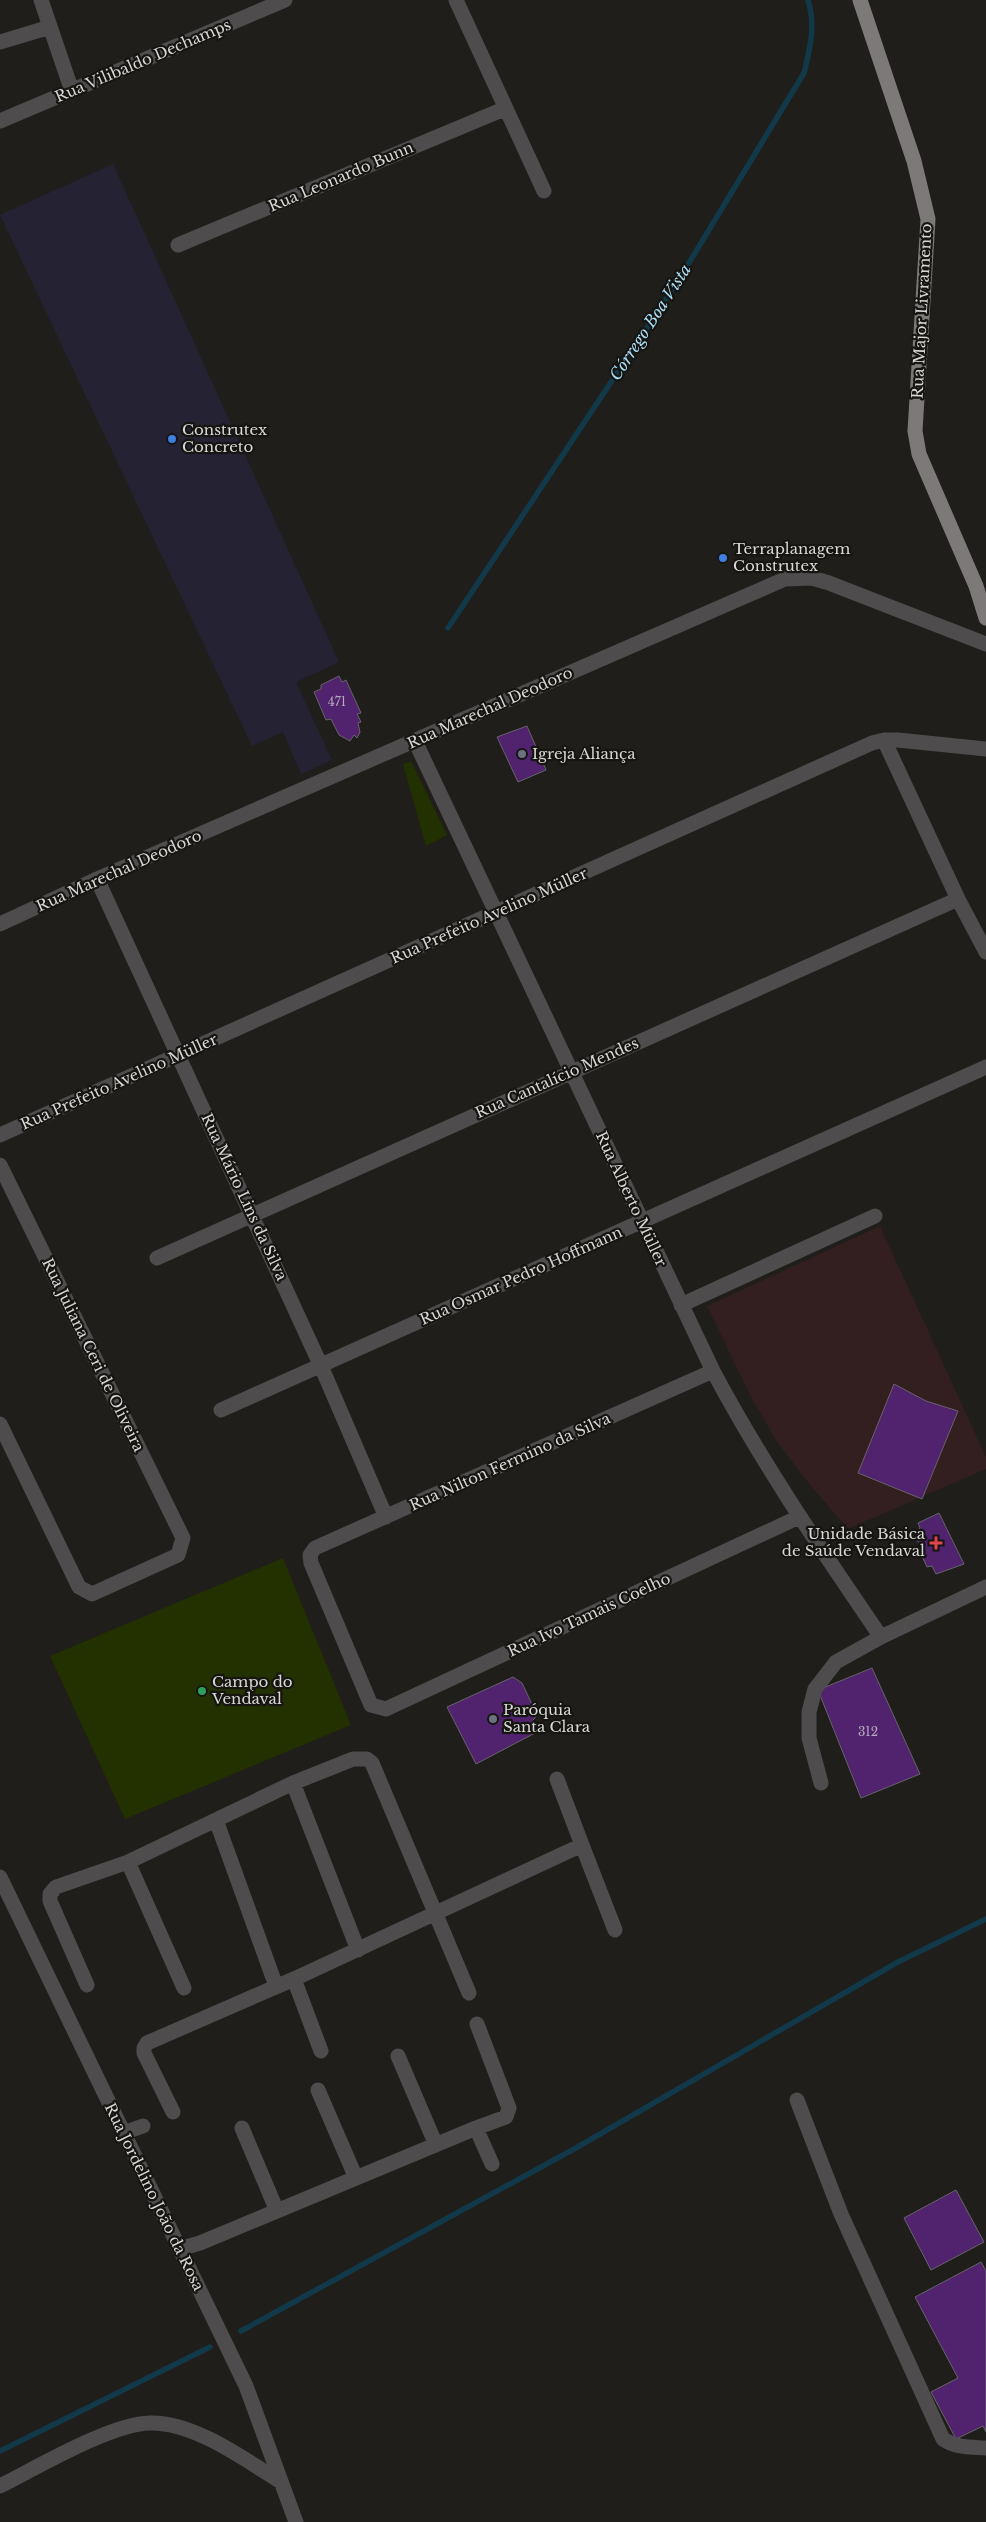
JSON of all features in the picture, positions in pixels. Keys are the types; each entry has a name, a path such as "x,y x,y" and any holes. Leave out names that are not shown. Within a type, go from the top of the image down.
{"main road":[{"name":"Rua Major Livramento","path":"860,0 914,161 928,219 915,431 918,454 981,584 986,618"}],"street":[{"path":"41,0 72,91"},
{"name":"Rua Vilibaldo Dechamps","path":"0,121 285,0"},
{"path":"456,0 504,108 544,191"},
{"path":"0,42 50,27"},
{"name":"Rua Leonardo Bunn","path":"178,245 504,108"},
{"name":"Rua Marechal Deodoro","path":"0,924 97,879 785,579 798,577 820,580 986,644"},
{"path":"884,740 958,899 986,952"},
{"name":"Rua Prefeito Avelino Müller","path":"0,1135 884,740 986,749"},
{"name":"Rua Alberto Müller","path":"415,741 712,1371 754,1446 799,1517 881,1637"},
{"name":"Rua Mário Lins da Silva","path":"97,879 252,1215 386,1517"},
{"name":"Rua Cantalício Mendes","path":"157,1258 958,899"},
{"name":"Rua Osmar Pedro Hoffmann","path":"221,1410 986,1067"},
{"name":"Rua Juliana Ceri de Oliveira","path":"0,1165 182,1538 178,1555 92,1594 79,1587 0,1424"},
{"path":"681,1304 875,1216"},
{"name":"Rua Nilton Fermino da Silva","path":"377,1708 371,1705 311,1563 310,1555 315,1548 712,1371"},
{"name":"Rua Ivo Tamais Coelho","path":"377,1708 386,1708 799,1517"},
{"path":"821,1783 809,1738 809,1712 815,1690 836,1662 881,1637 986,1587"},
{"path":"88,1985 50,1901 50,1894 56,1887 128,1862 293,1783 353,1759 367,1759 372,1762 469,1993"},
{"path":"557,1779 615,1930"},
{"path":"293,1783 358,1950"},
{"path":"216,1820 276,1986"},
{"path":"173,2112 144,2054 144,2048 147,2043 358,1950 582,1845"},
{"path":"128,1862 184,1988"},
{"name":"Rua Jordelino João da Rosa","path":"0,1877 246,2386 296,2522"},
{"path":"294,1979 321,2050"},
{"path":"179,2249 200,2243 506,2117 509,2108 477,2024"},
{"path":"398,2056 436,2145"},
{"path":"318,2090 356,2178"},
{"path":"797,2100 841,2214 943,2438 951,2444 962,2447 986,2448"},
{"path":"123,2133 143,2126"},
{"path":"242,2128 277,2211"},
{"path":"476,2128 492,2164"},
{"path":"0,2486 108,2433 132,2425 151,2423 180,2427 228,2449 281,2482"}],"shaded area":[{"name":"Construtex Concreto","path":"113,164 339,662 296,682 332,760 301,774 283,732 252,746 0,215"},
{"path":"880,1226 986,1457 986,1469 848,1529 810,1485 777,1442 750,1395 707,1306"}],"green space":[{"path":"411,761 447,835 426,846 403,764"},
{"name":"Campo do Vendaval","path":"283,1558 351,1725 125,1819 50,1656"}],"building":[{"path":"339,676 342,682 346,680 361,713 357,714 361,722 358,723 360,732 357,738 354,735 350,741 339,735 331,719 326,720 314,692 321,689 321,685"},
{"name":"Igreja Aliança","path":"527,726 546,770 518,782 497,737"},
{"path":"894,1384 926,1401 958,1411 922,1499 858,1473"},
{"name":"Unidade Básica de Saúde Vendaval","path":"939,1513 964,1564 936,1574 932,1566 927,1567 922,1556 925,1554 917,1540 919,1539 916,1532 920,1528 918,1523"},
{"path":"872,1668 920,1774 861,1798 818,1690"},
{"name":"Paróquia Santa Clara","path":"513,1677 522,1683 537,1715 530,1724 535,1733 476,1764 447,1707"},
{"path":"956,2190 984,2242 931,2270 904,2218"},
{"path":"981,2262 986,2271 986,2432 983,2426 956,2439 931,2392 958,2378 915,2297"}],"waterway":[{"name":"Córrego Boa Vista","path":"448,628 678,281 804,73 812,28 808,0"},
{"path":"241,2331 574,2149 898,1962 986,1919"},
{"path":"0,2451 210,2347"}],"place":[{"name":"Construtex Concreto","path":"172,439"},
{"name":"Terraplanagem Construtex","path":"723,558"},
{"name":"Igreja Aliança","path":"522,754"},
{"name":"Unidade Básica de Saúde Vendaval","path":"936,1543"},
{"name":"Campo do Vendaval","path":"202,1691"},
{"name":"Paróquia Santa Clara","path":"493,1719"}]}
